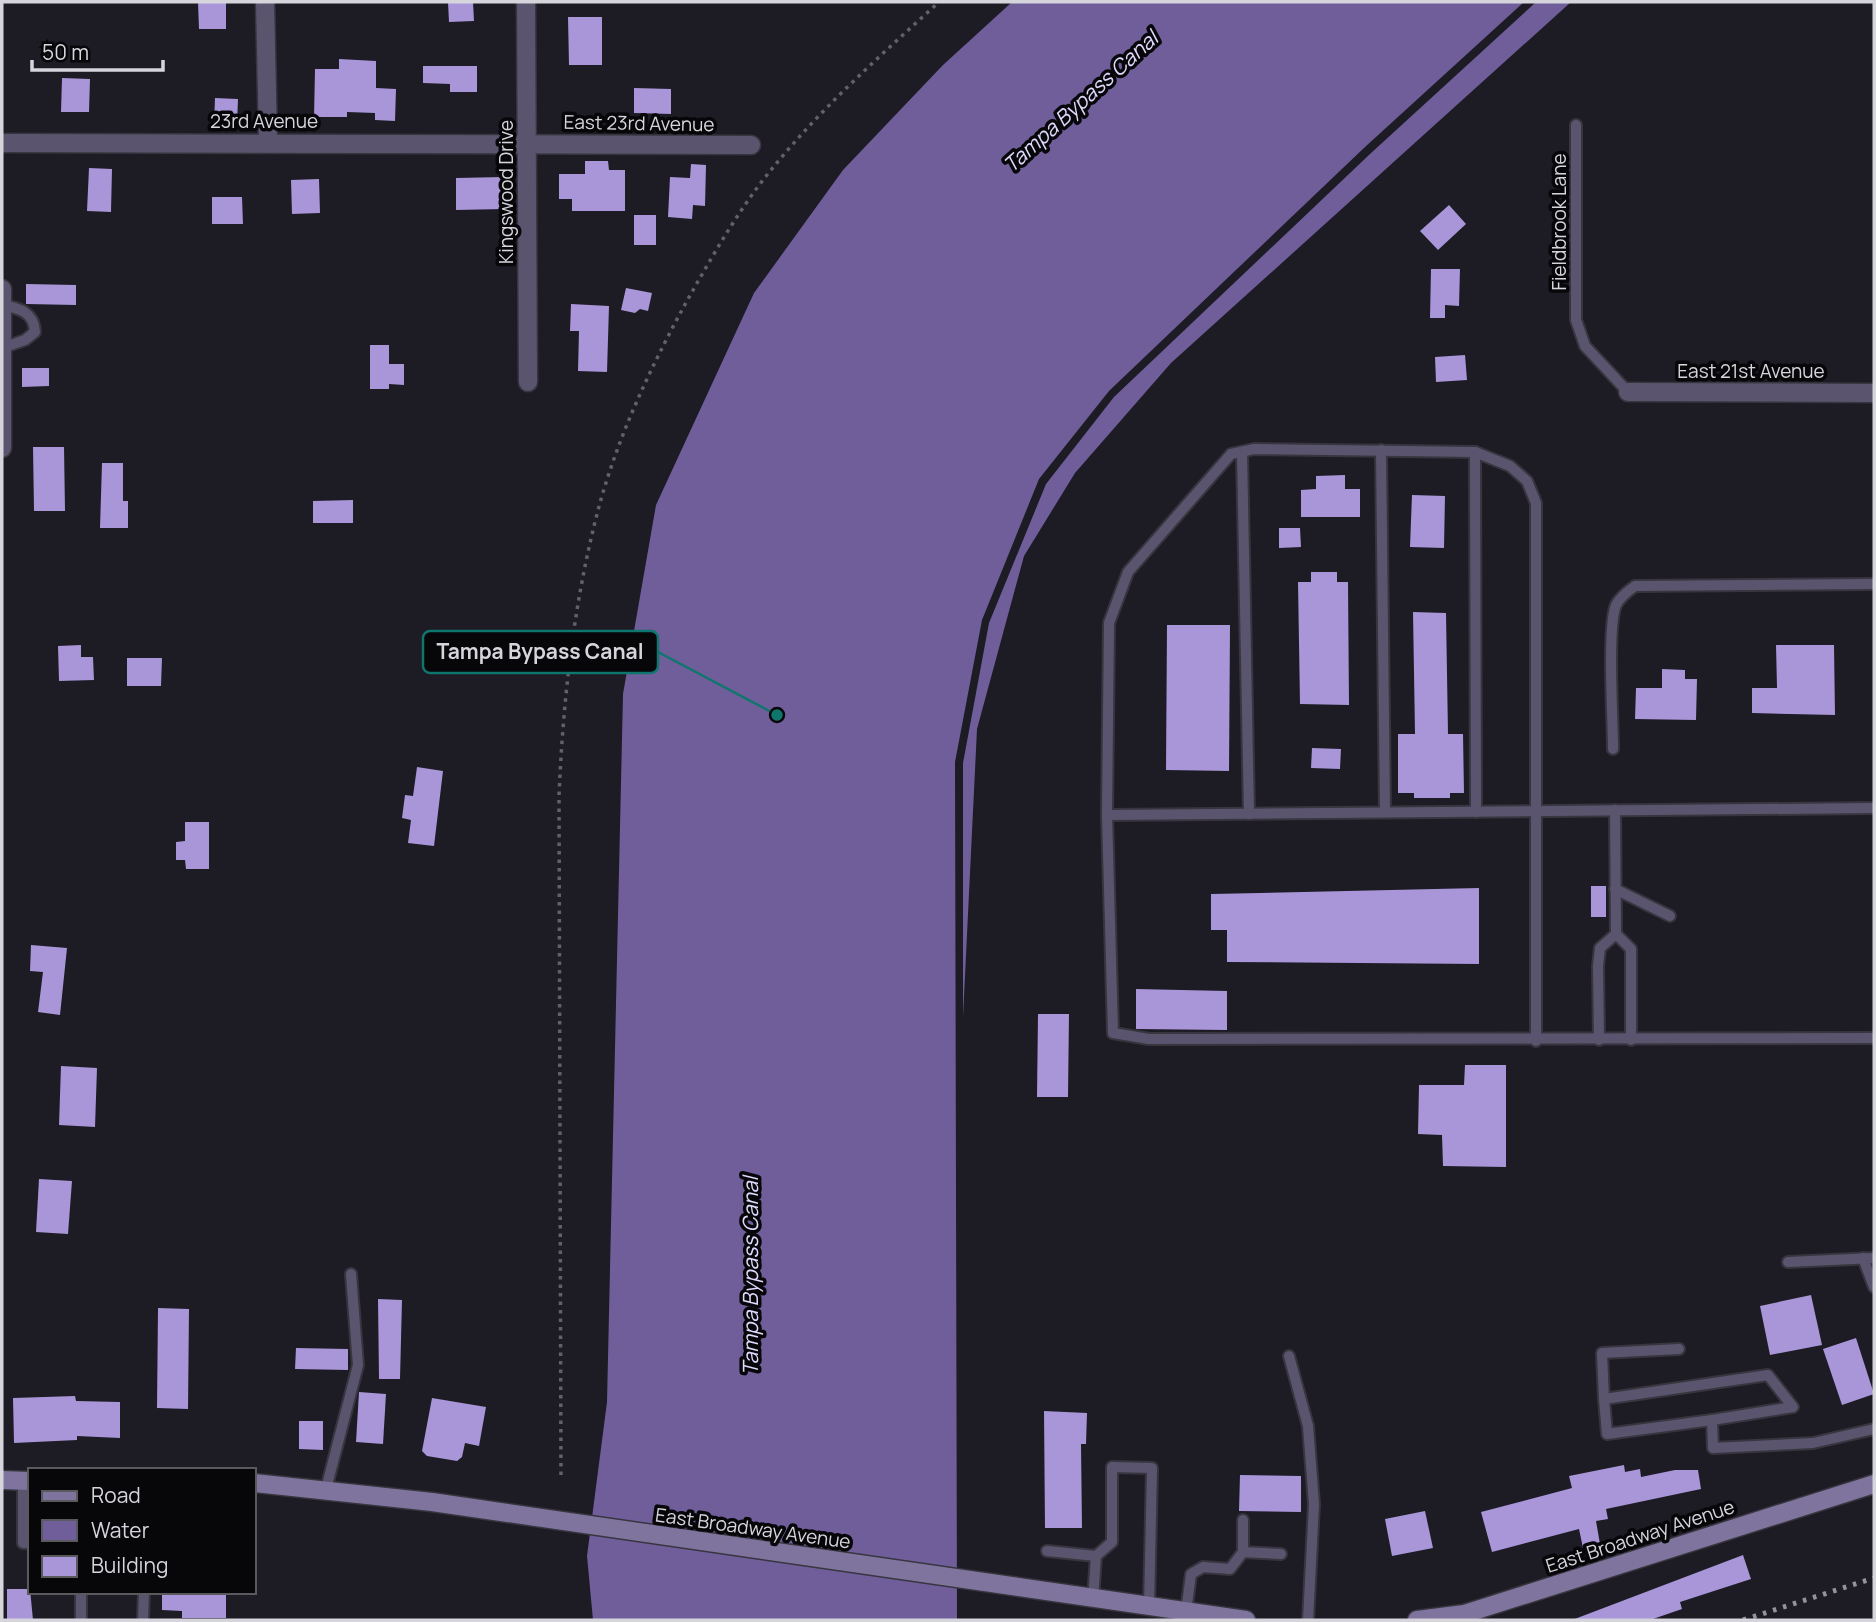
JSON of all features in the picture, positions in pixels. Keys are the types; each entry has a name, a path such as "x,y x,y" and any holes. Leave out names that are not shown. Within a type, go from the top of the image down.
{"main road":[{"path":"2,1480 26,1481"},
{"name":"East Broadway Avenue","path":"256,1483 326,1489 1245,1620"},
{"name":"East Broadway Avenue","path":"1417,1620 1466,1617 1874,1483"}],"street":[{"path":"265,2 268,141"},
{"name":"Kingswood Drive","path":"526,2 528,382"},
{"name":"23rd Avenue","path":"2,143 527,142"},
{"name":"East 23rd Avenue","path":"527,142 751,145"},
{"path":"2,289 2,449"},
{"name":"East 21st Avenue","path":"1628,391 1874,393"}],"lane":[{"name":"Fieldbrook Lane","path":"1576,125 1576,320 1585,346 1628,391"},
{"path":"2,304 27,312 32,317 35,332 25,340 2,348"},
{"path":"1536,1041 1536,503 1527,481 1510,466 1475,452 1254,449 1231,454 1128,572 1109,623 1107,815 1113,1033 1149,1039 1536,1041 1874,1038"},
{"path":"1381,450 1385,812"},
{"path":"1242,452 1249,814"},
{"path":"1475,452 1476,812"},
{"path":"1614,749 1613,628 1616,606 1624,594 1636,586 1874,584"},
{"path":"1107,815 1874,808"},
{"path":"1615,810 1616,934 1631,949 1631,1040"},
{"path":"1615,889 1671,916"},
{"path":"1599,1040 1599,957 1601,948 1616,934"},
{"path":"1788,1262 1868,1258 1874,1287"},
{"path":"326,1489 358,1365 351,1274"},
{"path":"1604,1399 1768,1375 1793,1407 1607,1434 1604,1399 1602,1353 1678,1349"},
{"path":"1289,1356 1308,1426 1314,1504 1308,1620"},
{"path":"1712,1420 1713,1448 1812,1443 1874,1429"},
{"path":"1093,1599 1096,1556 1112,1542 1112,1467 1152,1468 1149,1607"},
{"path":"26,1481 23,1543 28,1544"},
{"path":"1186,1612 1191,1574 1203,1567 1230,1569 1243,1552 1243,1520"},
{"path":"1047,1551 1096,1556"},
{"path":"1243,1552 1281,1554"},
{"path":"81,1594 81,1620"},
{"path":"144,1594 144,1620"}],"path":[{"path":"561,1475 559,796 563,705 573,634 596,517 624,432 662,347 712,256 770,171 836,97 939,2"}],"water":[{"path":"1012,2 1524,2 1365,147 1109,391 1039,479 982,620 955,762 957,1620 593,1620 587,1556 607,1402 623,694 656,505 754,293 843,170 943,65"},
{"path":"1536,2 1571,2 1171,363 1075,473 1024,556 977,729 963,1017 963,763 989,623 1046,484 1114,397 1370,154"}],"building":[{"path":"198,2 226,2 226,29 199,29"},
{"path":"448,2 473,2 474,21 449,22"},
{"path":"568,17 602,17 602,65 569,65"},
{"path":"339,59 376,61 376,88 396,89 395,121 375,120 375,113 347,112 347,117 314,117 315,69 339,69"},
{"path":"423,66 477,66 477,92 450,92 450,84 423,83"},
{"path":"62,78 90,79 89,112 61,112"},
{"path":"634,88 671,89 671,114 634,113"},
{"path":"215,98 238,99 237,125 214,123"},
{"path":"585,161 608,161 609,170 625,170 625,211 572,211 572,199 559,199 559,174 585,174"},
{"path":"691,164 706,165 705,206 693,205 692,219 668,217 670,177 690,178"},
{"path":"89,168 112,169 111,212 87,211"},
{"path":"504,177 504,209 456,210 456,178"},
{"path":"319,179 320,213 292,214 291,180"},
{"path":"212,197 242,197 243,224 212,224"},
{"path":"1449,205 1466,224 1438,250 1420,231"},
{"path":"634,215 656,215 656,245 634,245"},
{"path":"1431,269 1460,269 1459,306 1445,305 1445,318 1430,318"},
{"path":"26,284 76,285 76,305 26,304"},
{"path":"626,288 652,293 648,311 640,309 635,313 621,310"},
{"path":"571,304 609,306 607,372 578,371 579,331 570,331"},
{"path":"370,345 389,345 389,364 404,364 404,385 389,384 389,389 370,389"},
{"path":"1465,355 1467,380 1436,382 1435,357"},
{"path":"22,368 49,368 49,386 22,387"},
{"path":"33,447 64,447 65,511 34,511"},
{"path":"102,463 123,463 123,501 128,501 128,528 100,528"},
{"path":"1345,475 1345,489 1360,489 1360,517 1301,517 1301,490 1316,489 1316,476"},
{"path":"1412,495 1445,496 1444,548 1410,547"},
{"path":"353,500 353,523 313,523 313,501"},
{"path":"1279,528 1300,528 1301,547 1279,548"},
{"path":"1311,572 1337,572 1337,582 1348,582 1349,705 1300,704 1298,582 1311,582"},
{"path":"1413,612 1446,613 1448,734 1463,734 1464,793 1450,793 1450,798 1414,798 1414,793 1398,793 1398,734 1415,734"},
{"path":"1167,625 1230,625 1229,771 1166,770"},
{"path":"81,645 81,657 93,657 94,680 59,681 58,646"},
{"path":"1776,645 1834,645 1835,715 1752,713 1752,688 1777,688"},
{"path":"127,658 162,658 161,686 127,686"},
{"path":"1662,669 1685,670 1685,679 1697,679 1696,720 1635,719 1636,688 1662,688"},
{"path":"1312,748 1341,749 1340,769 1311,768"},
{"path":"417,767 443,771 434,846 408,843 411,820 402,818 405,795 413,796"},
{"path":"185,822 209,822 209,869 186,869 185,860 176,860 176,842 185,841"},
{"path":"1591,886 1606,886 1606,917 1591,917"},
{"path":"1479,888 1479,964 1227,962 1227,930 1211,930 1211,894"},
{"path":"31,945 67,948 60,1015 38,1012 43,972 30,971"},
{"path":"1136,989 1227,991 1227,1030 1136,1029"},
{"path":"1038,1014 1069,1014 1068,1097 1037,1097"},
{"path":"1465,1065 1506,1065 1506,1167 1443,1166 1442,1135 1418,1134 1419,1085 1464,1085"},
{"path":"61,1066 97,1068 95,1127 59,1125"},
{"path":"39,1179 72,1181 68,1234 36,1232"},
{"path":"1811,1295 1822,1345 1770,1355 1760,1306"},
{"path":"378,1299 402,1300 400,1379 379,1379"},
{"path":"158,1308 189,1309 188,1409 157,1408"},
{"path":"1856,1338 1874,1394 1842,1405 1823,1349"},
{"path":"296,1348 348,1349 348,1370 295,1369"},
{"path":"359,1392 386,1394 383,1444 356,1442"},
{"path":"75,1396 76,1401 120,1402 120,1438 77,1436 77,1440 14,1443 13,1398"},
{"path":"432,1398 486,1407 479,1446 465,1443 462,1457 457,1461 427,1456 422,1451"},
{"path":"1044,1411 1087,1413 1086,1444 1081,1444 1082,1528 1045,1528"},
{"path":"299,1421 323,1421 323,1450 299,1449"},
{"path":"1624,1465 1625,1472 1640,1469 1641,1477 1675,1470 1698,1470 1701,1489 1606,1509 1608,1519 1596,1521 1600,1544 1583,1548 1579,1529 1492,1552 1481,1512 1572,1488 1569,1476"},
{"path":"1240,1475 1301,1476 1301,1512 1239,1511"},
{"path":"1425,1511 1433,1548 1392,1556 1385,1519"},
{"path":"1743,1555 1751,1579 1680,1602 1682,1609 1650,1620 1572,1620"},
{"path":"7,1589 28,1589 33,1620 7,1620"},
{"path":"162,1594 226,1594 226,1618 182,1618 182,1611 162,1610"}],"railway":[{"path":"1743,1620 1874,1578"}],"place":[{"name":"Tampa Bypass Canal","path":"777,715"}]}
